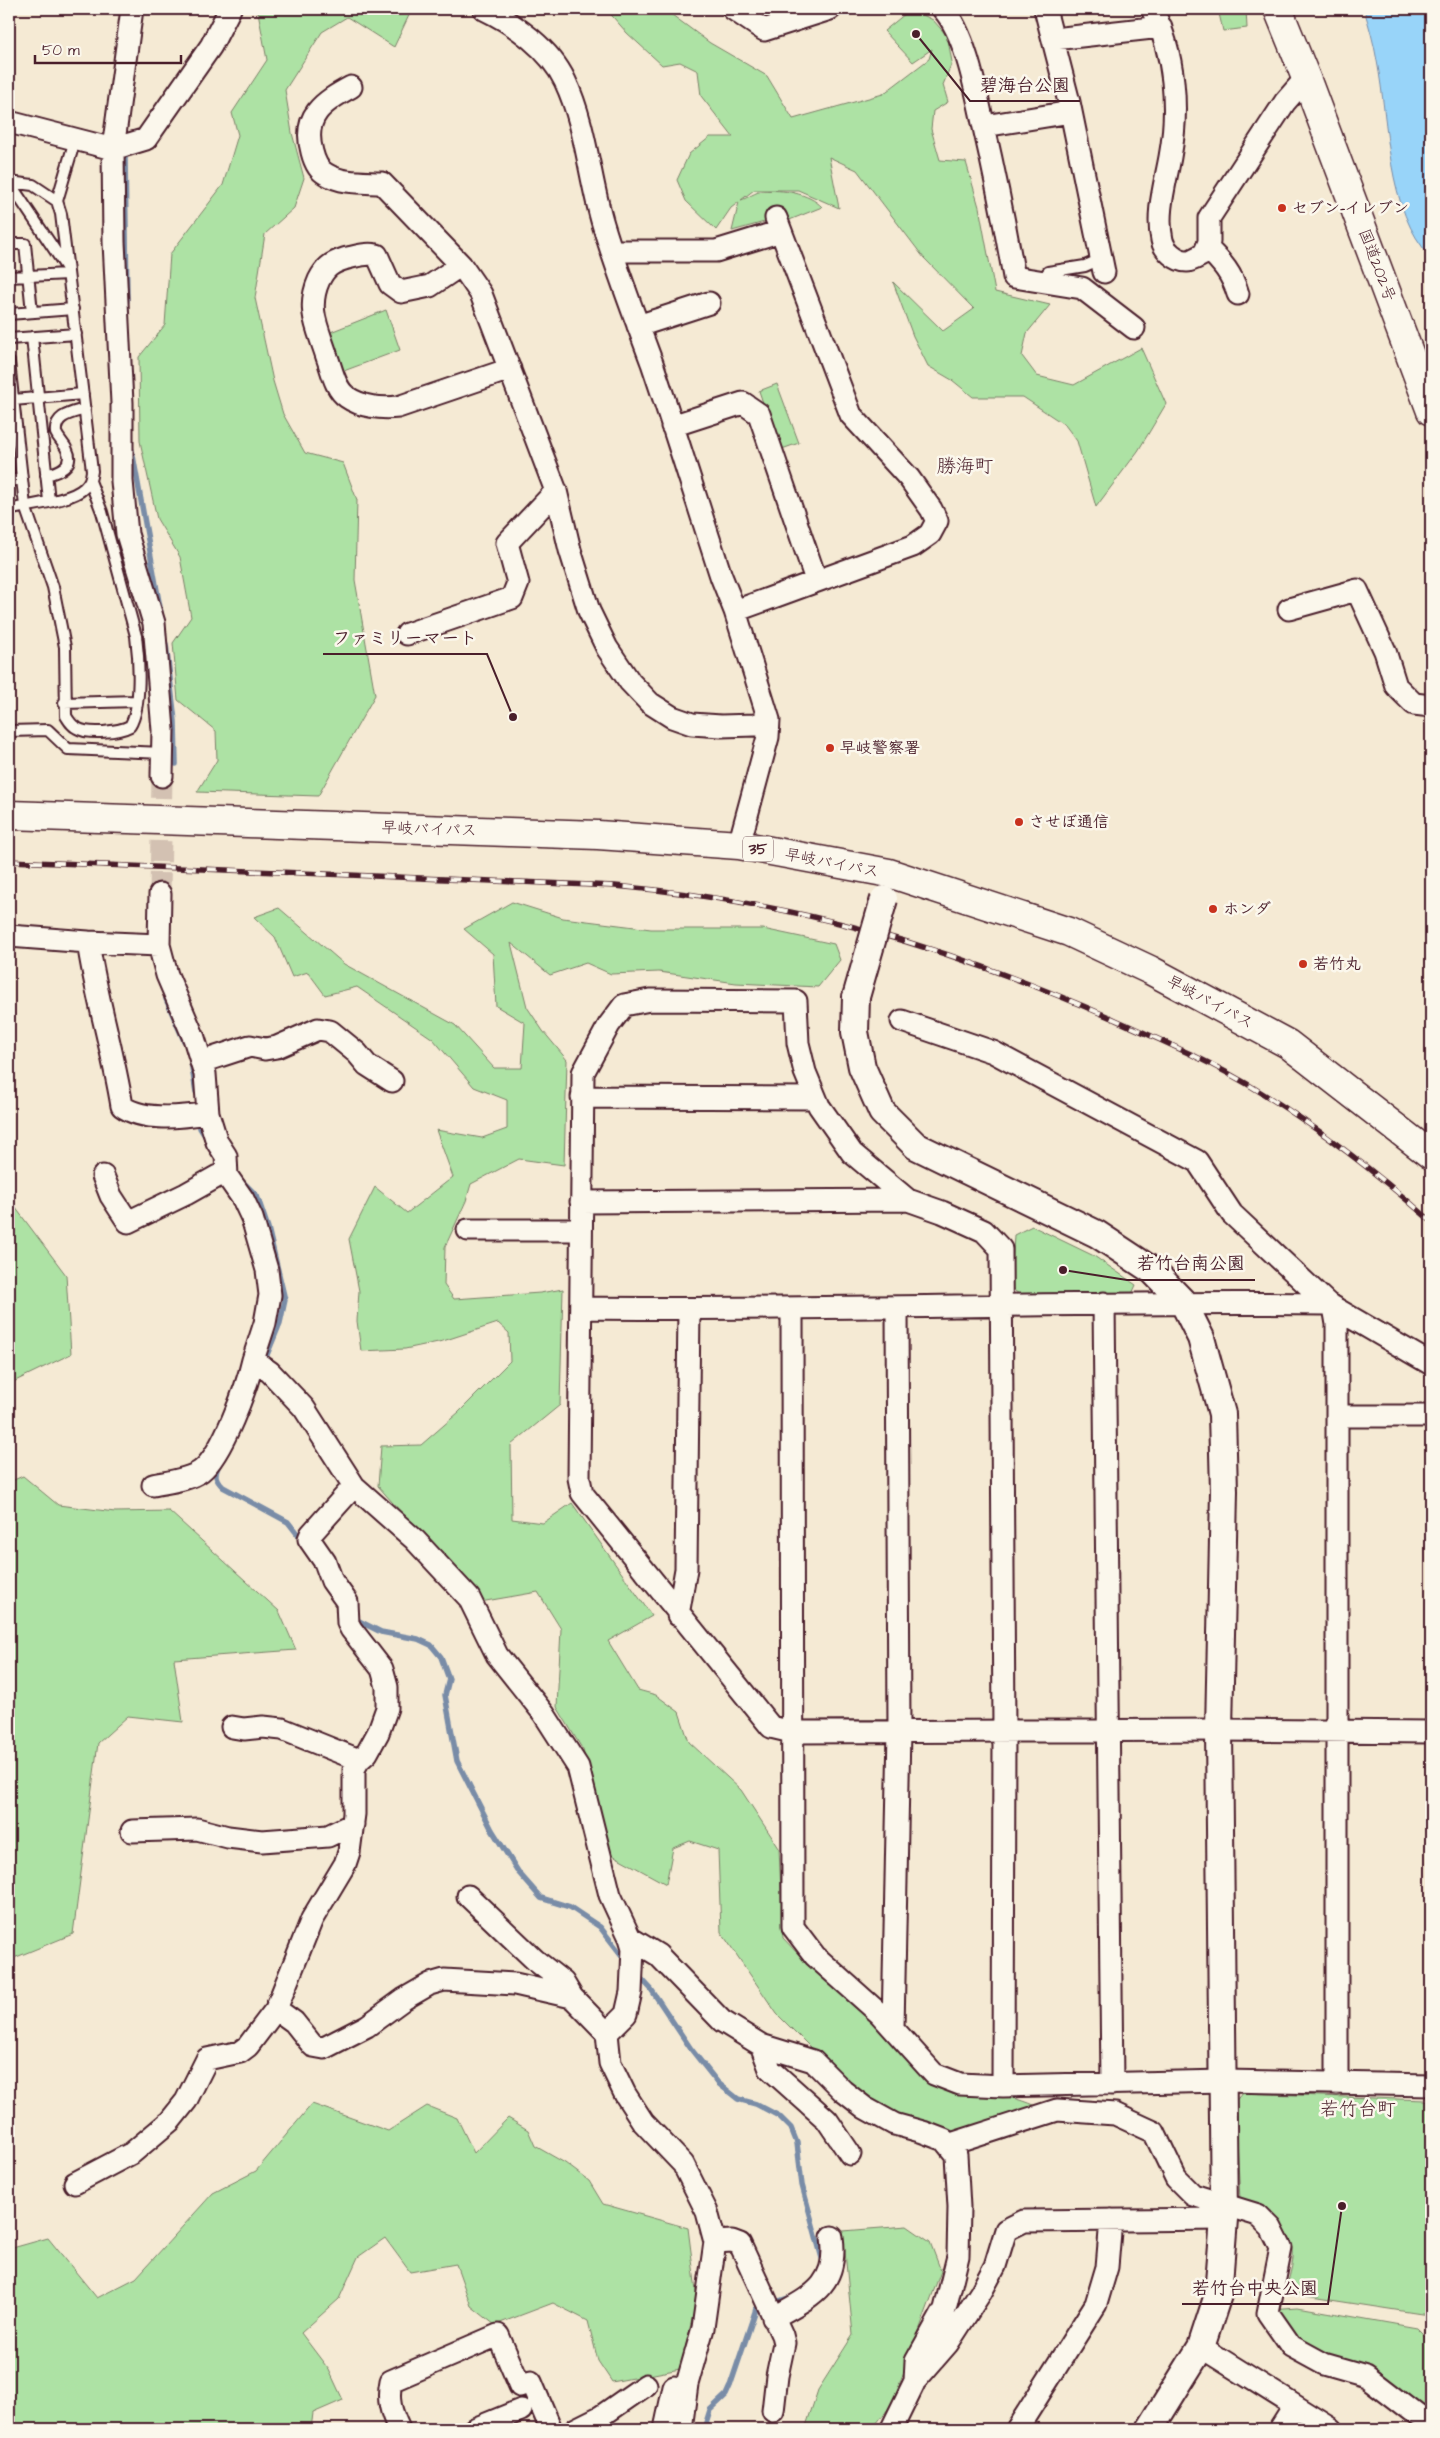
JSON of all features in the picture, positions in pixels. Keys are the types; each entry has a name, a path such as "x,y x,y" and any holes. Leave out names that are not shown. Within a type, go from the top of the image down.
{"highway":[{"name":"国道202号","path":"1278,9 1306,78 1431,411"},
{"name":"早岐バイパス","path":"9,815 598,835 739,845 886,886 1069,932 1150,970 1288,1044 1431,1155"}],"street":[{"path":"132,9 113,149 114,242 122,403 122,481 128,534 154,623 164,730 162,776"},
{"path":"9,122 113,149 146,139 211,46 230,9"},
{"path":"484,9 522,33 546,53 565,80 575,107 602,222 735,611 769,720 768,737 739,845"},
{"path":"733,9 764,30 830,9"},
{"path":"943,9 953,19 974,83 1000,194 1014,277 1082,288 1134,328"},
{"path":"1045,9 1072,112 1102,266"},
{"path":"1054,38 1098,32 1157,18 1169,53 1175,122 1160,214 1162,242 1173,257 1187,261 1204,254 1210,242 1209,218 1285,102 1306,78"},
{"path":"351,87 320,106 312,118 310,146 314,160 323,173 340,181 382,183 461,265 481,294 556,491 570,550 589,611 607,648 630,682 650,703 672,717 692,724 721,726 755,725 769,720"},
{"path":"984,126 1072,112"},
{"path":"612,251 716,251 779,225 851,415 908,478 931,509 937,521 930,534 913,546 735,611"},
{"path":"1207,248 1224,265 1234,280 1238,294"},
{"path":"461,265 430,286 401,292 390,284 377,256 366,253 331,263 322,274 313,294 313,314 337,386 347,397 372,407 398,407 510,369"},
{"path":"638,326 709,303"},
{"path":"672,426 743,403 759,414 816,580"},
{"path":"407,634 512,598 518,583 507,543 556,491"},
{"path":"1289,609 1357,590 1385,651 1396,686 1414,704 1431,706"},
{"path":"886,886 856,997 855,1032 862,1067 882,1112 916,1146 1097,1234 1153,1271 1183,1302 1201,1338 1222,1414 1224,1491 1219,1730 1224,2211 1218,2295 1201,2347 1150,2429"},
{"path":"153,1486 199,1472 208,1465 238,1408 265,1323 270,1295 267,1270 252,1218 226,1166 217,1142 199,1115 205,1074 194,1038 167,975 159,945 160,894"},
{"path":"9,936 159,945"},
{"path":"88,942 93,978 115,1064 122,1106 131,1113 199,1115"},
{"path":"908,1200 852,1153 815,1098 805,1072 798,1043 796,1001 650,1000 624,1006 609,1025 583,1073 579,1478 582,1493 678,1615 771,1727 792,1732 1219,1730 1431,1732"},
{"path":"902,1021 993,1052 1197,1160 1232,1214 1331,1306 1431,1364"},
{"path":"201,1062 250,1046 265,1049 277,1047 318,1029 330,1031 357,1053 367,1065 392,1081"},
{"path":"582,1097 815,1098"},
{"path":"104,1176 111,1196 128,1222 218,1176 226,1166"},
{"path":"581,1202 908,1200 942,1212 984,1231 1001,1249 1004,1731 1003,2086"},
{"path":"468,1230 581,1230"},
{"path":"581,1308 896,1308 1183,1302 1331,1306"},
{"path":"1104,1303 1112,2084"},
{"path":"1331,1306 1337,1324 1337,2084"},
{"path":"792,1308 793,1927 814,1956 880,2014 934,2074 960,2084 1003,2086 1224,2081 1431,2086"},
{"path":"894,2028 899,1731 896,1308"},
{"path":"678,1615 686,1569 689,1309"},
{"path":"253,1360 270,1372 304,1408 354,1486 415,1540 469,1598 497,1655 544,1714 578,1767 610,1895 632,1943 631,1992 626,2014 607,2033"},
{"path":"1337,1416 1427,1416"},
{"path":"75,2183 132,2153 170,2121 186,2101 207,2059 240,2052 248,2046 276,2009 312,1919 344,1864 352,1824 354,1769 359,1760 367,1753 378,1733 387,1708 387,1687 382,1670 361,1645 325,1562 309,1539 311,1534 354,1486"},
{"path":"232,1727 244,1729 263,1727 282,1729 359,1760"},
{"path":"132,1831 197,1829 228,1837 262,1841 328,1836 352,1824"},
{"path":"468,1896 535,1960 563,1982 572,1997 607,2033 610,2063 625,2094 643,2122 683,2164 707,2212 716,2242 703,2328 687,2384 681,2429"},
{"path":"632,1943 658,1955 722,2021 761,2045 813,2062 843,2091 865,2108 894,2124 944,2140 956,2155 958,2177 958,2256 944,2309 916,2360 915,2381"},
{"path":"276,2009 294,2022 313,2046 324,2048 367,2026 404,1999 430,1984 444,1980 515,1984 572,1997"},
{"path":"761,2045 770,2069 827,2120 850,2154"},
{"path":"948,2145 1057,2110 1115,2114 1154,2132 1176,2178 1193,2195 1224,2211"},
{"path":"895,2429 892,2428 896,2418 915,2381 948,2343 981,2292 995,2266 1006,2230 1024,2221 1111,2220 1224,2211 1258,2215 1271,2228 1281,2248 1268,2313 1291,2346 1324,2364 1366,2376 1418,2416 1431,2421"},
{"path":"1016,2429 1096,2304 1107,2267 1111,2220"},
{"path":"769,2309 807,2299 820,2288 830,2273 835,2256 832,2237"},
{"path":"716,2242 732,2241 740,2244 784,2343 777,2376 773,2411"},
{"path":"398,2429 390,2410 388,2396 392,2381 498,2336 520,2386 531,2382 552,2429"},
{"path":"1201,2347 1294,2407 1332,2429"},
{"path":"665,2429 677,2374 691,2371"},
{"path":"576,2429 600,2417 646,2385"},
{"path":"1280,2429 1294,2407"},
{"path":"474,2429 521,2410"}],"lane":[{"path":"9,510 72,495 83,490 90,481 92,471 58,201 75,140"},
{"path":"9,182 33,186 58,201"},
{"path":"9,182 68,272"},
{"path":"9,244 25,244 32,312"},
{"path":"1042,281 1048,272 1085,266 1102,266"},
{"path":"9,277 68,272"},
{"path":"9,314 73,309"},
{"path":"9,339 76,334"},
{"path":"32,337 49,501"},
{"path":"9,368 13,400 13,432 25,506 53,587 65,647 64,703 66,716 78,729 84,731 115,731 130,726 136,714 136,636 102,512 90,481"},
{"path":"13,400 83,394"},
{"path":"46,474 60,472 68,462 67,448 56,433 58,422 62,417 85,409"},
{"path":"9,481 22,479"},
{"path":"64,703 136,701"},
{"path":"9,731 48,730 68,749 163,754"}],"green space":[{"path":"262,9 412,9 394,47 347,17 322,32 285,90 292,133 304,178 294,208 265,234 255,298 273,381 283,414 305,453 343,463 357,500 355,580 375,695 318,796 197,792 217,760 216,731 178,700 173,643 191,617 180,557 157,519 140,441 139,357 165,325 170,254 223,185 238,135 232,113 267,60 258,12"},
{"path":"606,9 664,9 710,43 767,76 793,119 883,94 929,59 932,49 913,62 884,31 911,9 933,20 948,37 945,39 948,40 952,62 943,85 948,102 933,111 931,129 940,160 966,162 979,207 995,292 1050,305 1027,333 1022,356 1037,376 1074,385 1141,348 1166,404 1138,451 1096,507 1077,441 1065,425 1023,397 973,397 952,380 928,366 913,336 893,282 943,331 974,309 924,258 857,170 829,157 839,208 798,190 754,190 741,200 760,192 778,191 803,195 817,202 822,207 787,221 768,221 732,231 739,202 731,208 716,230 686,201 677,180 689,154 710,137 733,137 701,96 698,71 680,62 662,65 627,33"},
{"path":"1218,9 1246,9 1247,28 1223,31"},
{"path":"386,310 400,350 341,372 328,333"},
{"path":"777,384 799,443 779,450 759,391"},
{"path":"512,902 563,918 651,929 763,929 834,944 840,960 818,987 736,983 659,972 611,974 586,963 550,975 511,943 527,1007 543,1031 567,1060 564,1165 519,1159 471,1184 466,1201 445,1247 444,1285 454,1299 540,1293 563,1289 560,1405 511,1445 512,1519 543,1523 572,1503 652,1616 608,1641 638,1690 656,1695 679,1712 689,1742 741,1790 779,1848 783,1938 813,1970 873,2018 952,2094 997,2095 1017,2099 1040,2108 1028,2128 1006,2139 969,2146 896,2120 835,2072 777,2014 721,1932 718,1850 690,1841 673,1848 666,1884 609,1853 583,1750 557,1707 561,1629 538,1592 480,1602 378,1486 381,1446 421,1445 459,1412 510,1361 509,1333 498,1323 443,1341 405,1349 361,1351 357,1321 359,1291 349,1239 375,1187 407,1213 453,1177 436,1130 482,1138 507,1129 507,1100 474,1087 433,1039 357,987 325,995 308,972 292,977 275,937 254,917 279,908 344,964 455,1025 494,1068 522,1068 525,1023 496,1006 493,954 464,929"},
{"path":"9,1199 66,1275 71,1354 9,1384"},
{"path":"1032,1226 1094,1256 1136,1285 1131,1296 1023,1297 1011,1288 1014,1235"},
{"path":"23,1476 58,1505 115,1512 169,1511 279,1611 296,1650 174,1659 183,1722 128,1716 98,1743 73,1934 9,1960 9,1482"},
{"path":"1242,2093 1425,2100 1431,2106 1431,2309 1428,2315 1285,2293 1293,2258 1293,2247 1289,2238 1284,2229 1276,2222 1240,2200 1235,2102"},
{"path":"312,2104 388,2131 427,2106 457,2118 474,2153 508,2118 528,2130 535,2146 565,2163 589,2181 603,2204 688,2228 697,2299 680,2369 612,2382 598,2361 588,2321 553,2303 495,2325 471,2306 456,2264 410,2272 385,2238 358,2257 339,2299 301,2333 329,2370 343,2400 313,2413 311,2429 9,2429 9,2249 48,2238 97,2298 136,2278 213,2193 256,2171"},
{"path":"907,2226 930,2242 941,2271 892,2404 872,2429 805,2429 818,2390 853,2335 843,2231"},
{"path":"1298,2307 1417,2328 1431,2342 1431,2414 1295,2358 1270,2309"}],"water":[{"path":"1364,9 1431,9 1431,257 1416,238 1405,216 1397,191 1387,138 1376,54"}],"waterway":[{"path":"125,155 127,301"},
{"path":"132,450 161,613"},
{"path":"166,644 175,721 176,764"},
{"path":"166,999 184,1041"},
{"path":"191,1061 196,1092"},
{"path":"199,1118 200,1128 207,1139"},
{"path":"240,1179 257,1196 268,1228 285,1300 280,1323 264,1362"},
{"path":"219,1465 216,1477 223,1487 288,1522 302,1540"},
{"path":"353,1618 381,1632 418,1639 431,1645 441,1657 449,1679 445,1695 457,1761 492,1830 519,1873 541,1898 570,1907 600,1927 627,1962"},
{"path":"638,1975 651,1989 691,2049 718,2083 738,2099 756,2104 779,2116 791,2128 797,2143 802,2185 823,2262"},
{"path":"704,2429 710,2410 726,2395 730,2386 756,2309 788,2298"}],"tunnel":[{"path":"160,894 162,776"}],"railway":[{"path":"9,861 615,886 680,893 744,903 806,915 867,930 928,948 1048,992 1168,1043 1206,1062 1244,1082 1307,1122 1370,1170 1431,1221"}],"place":[{"name":"碧海台公園","path":"916,34"},
{"name":"セブン-イレブン","path":"1282,208"},
{"name":"ファミリーマート","path":"513,717"},
{"name":"早岐警察署","path":"830,748"},
{"name":"させぼ通信","path":"1019,822"},
{"name":"ホンダ","path":"1213,909"},
{"name":"若竹丸","path":"1303,964"},
{"name":"若竹台南公園","path":"1063,1270"},
{"name":"若竹台中央公園","path":"1342,2206"}],"district":[{"name":"勝海町","path":"965,466"},
{"name":"若竹台町","path":"1358,2109"}]}
